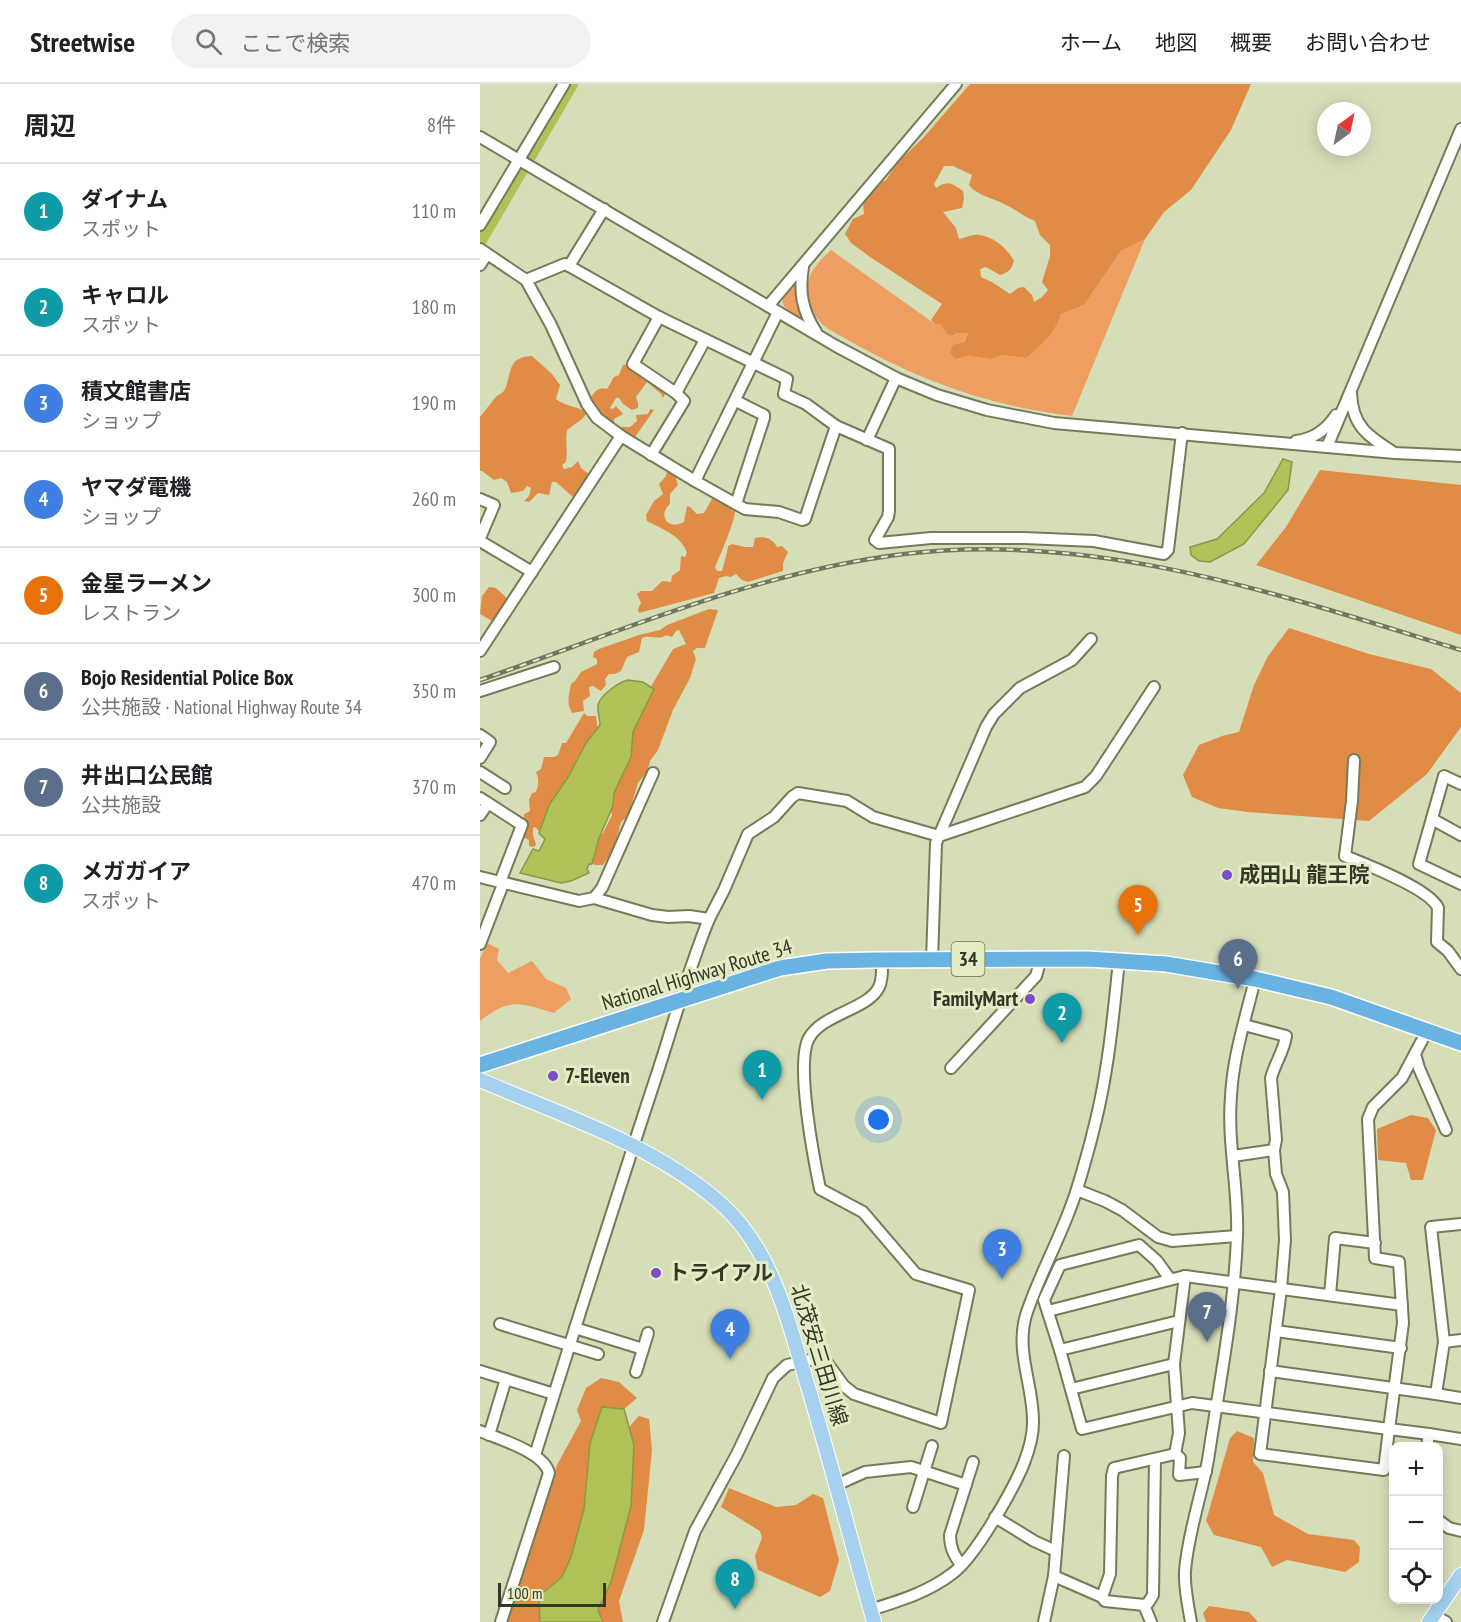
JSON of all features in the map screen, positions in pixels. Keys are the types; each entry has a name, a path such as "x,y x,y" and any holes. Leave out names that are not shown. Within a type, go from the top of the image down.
{"highway":[{"name":"National Highway Route 34","path":"480,1065 780,968 826,961 1041,959 1166,964 1255,979 1331,997 1461,1043"}],"main road":[{"name":"北茂安三田川線","path":"480,1080 658,1158 719,1202 742,1226 759,1251 778,1289 872,1616"},
{"path":"1431,1618 1461,1575"}],"street":[{"path":"480,225 564,84"},
{"path":"768,306 956,84"},
{"path":"1327,447 1461,129"},
{"path":"480,137 818,335 896,378 937,395 987,410 1054,423 1395,453 1461,456"},
{"path":"569,266 604,209"},
{"path":"480,265 483,252 526,280 551,325 587,404 597,418 651,455 745,509 779,512 805,519 836,426"},
{"path":"526,280 565,264 658,317 787,379 784,394 806,404 836,426 890,449 889,511 876,542 931,538 1024,538 1094,541 1164,554 1168,550 1182,434"},
{"path":"803,267 800,285 801,301 818,335"},
{"path":"695,481 736,402 778,312"},
{"path":"651,455 684,401 633,364 658,317"},
{"path":"676,393 705,340"},
{"path":"867,440 896,378"},
{"path":"1351,390 1351,405 1366,434 1395,453"},
{"path":"1287,443 1317,434 1330,424 1346,400"},
{"path":"736,402 764,415 765,418 736,504"},
{"path":"480,651 621,436"},
{"path":"480,499 494,505 481,543 532,572"},
{"path":"932,960 935,850 939,836 994,714 1020,688 1072,660 1090,639"},
{"path":"480,691 554,667"},
{"path":"535,1455 682,999 691,963 748,834 774,817 792,796 798,793 847,801 873,817 939,836 1085,788 1096,776 1154,687"},
{"path":"480,735 490,742 480,758"},
{"path":"1354,760 1352,801 1345,856 1378,868 1423,893 1436,903 1437,942 1448,951 1461,969"},
{"path":"480,771 505,788"},
{"path":"594,898 602,888 653,773"},
{"path":"1461,784 1444,776 1419,864 1461,884"},
{"path":"480,815 484,801 522,825 480,944"},
{"path":"1432,819 1461,835"},
{"path":"480,878 579,901 594,898 652,915 709,919"},
{"path":"951,1068 1035,976 1041,959"},
{"path":"663,1622 695,1531 737,1454 773,1378 787,1365 815,1359 822,1360 854,1394 941,1423 969,1290 916,1274 863,1212 820,1189 813,1158 806,1103 805,1047 813,1032 821,1025 873,996 880,984 882,960"},
{"path":"872,1616 930,1588 954,1573 969,1557 995,1517 1024,1464 1032,1442 1033,1410 1022,1343 1026,1317 1065,1225 1077,1190 1106,1070 1119,961"},
{"path":"1191,1622 1185,1572 1191,1532 1206,1472 1234,1283 1237,1236 1231,1095 1255,979"},
{"path":"1244,1025 1286,1036 1284,1046 1274,1064 1271,1078 1276,1174 1283,1192 1285,1210 1284,1264 1260,1454 1384,1470 1403,1323 1399,1262 1375,1257 1368,1119 1373,1107 1402,1078 1427,1031"},
{"path":"1415,1054 1446,1130"},
{"path":"1233,1156 1274,1150"},
{"path":"1077,1190 1114,1205 1158,1237 1172,1241 1237,1236"},
{"path":"1436,1394 1443,1342 1431,1227 1461,1224"},
{"path":"1330,1295 1335,1238 1375,1243"},
{"path":"1170,1279 1157,1261 1139,1245 1060,1264 1044,1300 1082,1429 1192,1403 1461,1439"},
{"path":"1048,1311 1185,1276 1402,1305"},
{"path":"1175,1455 1179,1433 1174,1364 1185,1276"},
{"path":"1060,1350 1179,1320"},
{"path":"500,1324 598,1354"},
{"path":"575,1328 643,1349"},
{"path":"1276,1331 1401,1348"},
{"path":"636,1372 648,1333"},
{"path":"1443,1342 1461,1340"},
{"path":"1071,1389 1174,1364"},
{"path":"480,1371 554,1394"},
{"path":"1270,1371 1461,1398"},
{"path":"501,1622 549,1473 547,1465 535,1455 484,1433 506,1379"},
{"path":"1428,1442 1430,1434"},
{"path":"913,1507 932,1446"},
{"path":"1102,1597 1110,1574 1114,1468 1175,1455 1180,1458 1179,1475 1206,1472"},
{"path":"1044,1622 1054,1576 1064,1456"},
{"path":"1054,1576 1102,1597 1105,1601 1148,1604 1153,1595 1155,1459"},
{"path":"961,1565 954,1556 950,1545 950,1535 974,1462"},
{"path":"836,1485 865,1472 911,1467 966,1485"},
{"path":"995,1517 1034,1541 1056,1551"},
{"path":"1443,1524 1461,1531"},
{"path":"1144,1605 1151,1622"},
{"path":"1431,1618 1446,1622"}],"shaded area":[{"path":"970,84 1251,84 1231,130 1191,190 1164,212 1145,239 1121,251 1084,305 1061,314 1051,333 1026,358 1003,355 991,359 967,356 955,359 950,352 953,345 964,342 968,333 957,333 952,336 947,334 941,324 935,324 931,320 942,304 870,257 851,243 845,234 853,219 864,214 863,204 880,183 886,180 897,163 923,138","holes":["944,166 953,166 972,175 969,185 976,192 1035,221 1040,235 1050,245 1050,256 1042,282 1048,290 1042,297 1034,302 1032,295 1024,287 1010,294 981,277 980,269 986,267 1000,275 1009,270 1014,261 1004,248 990,238 977,235 959,239 956,228 943,212 962,208 963,191 950,184 936,188 934,184"]},
{"path":"1145,239 1072,416 1038,411 975,396 915,374 827,328 813,312 808,298 808,283 812,272 831,250 935,324 941,324 952,336 957,333 968,333 955,358 967,356 991,359 1003,355 1026,358 1061,314 1084,305 1121,251"},
{"path":"798,280 805,322 791,313 783,304 785,294"},
{"path":"532,356 552,374 560,385 556,399 587,413 567,430 566,462 562,465 564,469 572,467 578,461 581,468 590,475 581,490 573,497 556,482 552,482 549,495 538,493 529,502 524,501 529,496 531,488 527,486 523,491 511,493 507,482 501,478 494,480 480,471 480,417 496,397 504,391 515,362"},
{"path":"629,364 667,390 663,398 647,382 636,397 638,408 632,410 616,398 610,408 613,409 616,406 623,414 614,419 614,422 610,422 589,400 598,389 607,389 614,377 619,375 623,365"},
{"path":"650,409 654,410 635,437 620,430 621,427 630,427 637,421 636,415 648,414"},
{"path":"1283,459 1292,462 1288,490 1244,544 1210,562 1199,561 1191,555 1190,547 1217,539 1264,493"},
{"path":"669,470 674,472 678,485 670,494 670,504 664,513 669,523 673,525 684,522 687,506 697,514 704,513 713,497 729,504 732,511 735,511 715,567 717,571 722,571 728,546 732,544 753,547 755,538 762,537 768,538 777,547 782,546 788,552 783,563 783,571 748,582 736,574 719,578 714,593 639,613 641,603 637,594 641,591 652,591 662,581 671,582 672,576 680,570 681,556 685,557 687,553 676,538 647,521 646,515 654,501 663,494 659,484"},
{"path":"1320,470 1461,485 1461,635 1256,565 1286,527"},
{"path":"489,587 496,588 510,601 494,622 480,614 482,596"},
{"path":"709,609 718,610 705,648 697,648 693,651 696,659 690,678 673,710 658,750 650,761 647,772 638,783 631,813 621,822 614,849 603,865 595,865 590,861 596,839 603,833 612,815 610,807 623,755 649,690 673,649 686,644 679,630 672,637 666,635 642,638 639,652 627,657 621,671 609,674 605,679 606,685 601,691 593,686 589,687 590,696 583,701 584,711 572,713 570,709 571,684 581,672 597,664 597,659 593,657 594,652 599,649 660,630 667,625"},
{"path":"1289,628 1369,654 1431,669 1461,693 1461,727 1427,774 1369,821 1218,808 1192,797 1183,775 1199,745 1239,732 1254,685 1268,656"},
{"path":"628,680 643,682 654,689 633,732 631,757 614,793 613,806 599,838 592,864 589,864 587,869 589,873 561,883 520,873 533,849 539,851 545,839 539,833 549,805 568,777 586,743 600,725 598,705 600,701 610,690"},
{"path":"584,713 587,716 596,716 598,731 581,758 578,757 576,760 579,762 569,777 565,779 566,782 541,833 535,827 533,828 536,845 529,846 529,840 523,837 524,814 530,811 529,800 537,789 536,772 541,769 544,757 558,755 562,743 566,743"},
{"path":"487,943 499,949 497,960 508,973 532,961 546,979 566,988 571,999 554,1013 516,1004 500,1008 480,1021 480,959"},
{"path":"1411,1115 1428,1118 1436,1130 1423,1180 1411,1180 1406,1163 1378,1160 1377,1129"},
{"path":"601,1378 619,1382 637,1398 624,1409 602,1407 590,1443 584,1509 571,1557 562,1576 539,1596 540,1622 508,1622 557,1465 581,1421 577,1410 586,1388"},
{"path":"602,1407 624,1409 634,1445 631,1506 611,1582 598,1610 603,1622 540,1622 539,1596 562,1577 571,1557 584,1509 590,1443"},
{"path":"639,1416 649,1419 652,1450 644,1530 619,1601 623,1622 603,1622 598,1611 611,1582 631,1506 634,1445 629,1427"},
{"path":"1237,1431 1254,1438 1253,1462 1263,1473 1274,1515 1308,1534 1354,1540 1360,1547 1359,1562 1345,1572 1287,1560 1272,1567 1261,1547 1214,1535 1206,1521 1230,1438"},
{"path":"729,1488 776,1507 796,1505 813,1494 823,1498 839,1560 830,1591 820,1597 758,1570 755,1556 762,1538 760,1531 721,1507"},
{"path":"1209,1606 1249,1612 1258,1622 1206,1622 1203,1613"}],"waterway":[{"path":"480,240 571,84"}],"railway":[{"path":"480,680 689,606 795,575 904,554 976,549 1047,552 1117,560 1187,573 1256,589 1461,650"}],"place":[{"name":"成田山 龍王院","path":"1227,875"},
{"name":"金星ラーメン","path":"1138,935"},
{"name":"Bojo Residential Police Box","path":"1238,989"},
{"name":"FamilyMart","path":"1030,999"},
{"name":"キャロル","path":"1062,1043"},
{"name":"7-Eleven","path":"553,1076"},
{"name":"ダイナム","path":"762,1100"},
{"name":"トライアル","path":"656,1273"},
{"name":"積文館書店","path":"1002,1279"},
{"name":"井出口公民館","path":"1207,1342"},
{"name":"ヤマダ電機","path":"730,1359"},
{"name":"メガガイア","path":"735,1609"}]}
